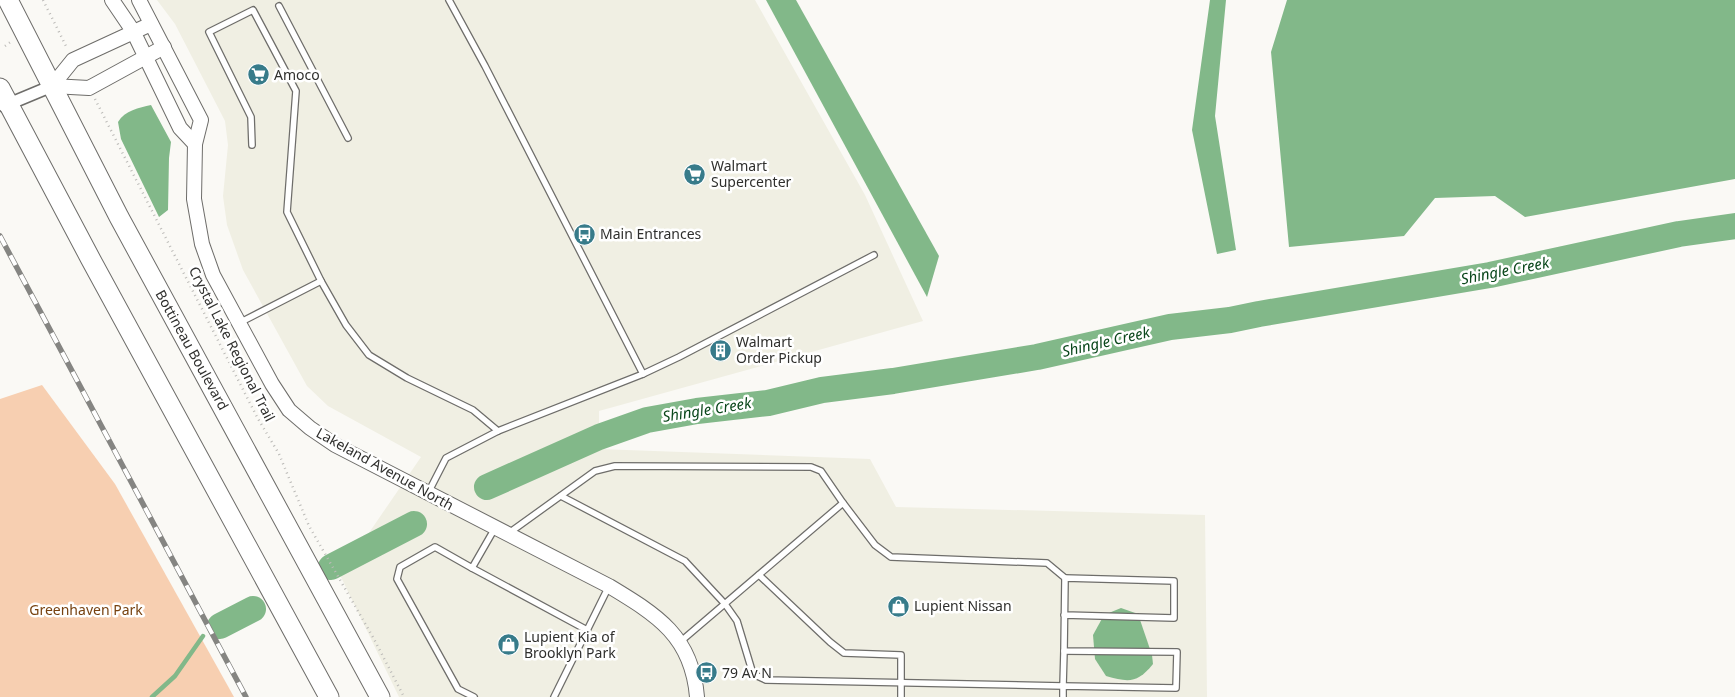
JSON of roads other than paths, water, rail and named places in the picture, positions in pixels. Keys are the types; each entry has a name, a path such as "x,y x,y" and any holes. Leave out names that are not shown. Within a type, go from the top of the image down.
{"highway":[{"name":"Bottineau Boulevard","path":"8,0 119,216 380,697"},
{"path":"3,100 329,697"}],"street":[{"path":"112,0 133,31 180,128 195,144"},
{"name":"Lakeland Avenue North","path":"139,0 201,120 195,144 194,199 202,244 213,275 272,384 289,410 310,428 335,445 609,586 653,612 674,632 680,642 694,676 697,697"},
{"path":"52,86 73,60 151,24"},
{"path":"3,100 52,86 89,88 164,47"}],"lane":[{"path":"448,0 494,84 643,374"},
{"path":"279,6 348,138"},
{"path":"252,145 251,117 209,32 253,10 296,91 287,212 321,281 346,325 369,355 407,378 473,410 498,432"},
{"path":"428,493 446,458 498,432 643,374 679,357 874,255"},
{"path":"239,323 321,281"},
{"path":"472,568 501,531 560,496 595,471 615,466 811,467 821,471 875,545 892,557 1047,563 1065,578 1174,581 1174,618 1064,615"},
{"path":"560,496 685,561 725,604 737,621 754,674 766,680 1176,688 1177,652 1064,651"},
{"path":"680,642 844,503"},
{"path":"474,697 458,689 397,579 400,567 434,547 587,630"},
{"path":"759,575 844,653 901,655 901,697"},
{"path":"1063,697 1065,578"},
{"path":"554,697 609,586"}],"waterway":[{"name":"Shingle Creek","path":"487,487 599,437 647,420 697,411 768,403 822,390 893,381 1037,357 1170,327 1230,320 1490,275 1679,234 1735,226"},
{"name":"Shingle Creek","path":"331,567 414,524"},
{"name":"Shingle Creek","path":"220,626 253,609"},
{"name":"Shingle Creek","path":"152,697 175,676 203,636"}],"railway":[{"path":"0,236 246,697"}],"place":[{"name":"Amoco","path":"258,75"},
{"name":"Walmart Supercenter","path":"695,174"},
{"name":"Main Entrances","path":"584,234"},
{"name":"Walmart Order Pickup","path":"720,350"},
{"name":"Lupient Nissan","path":"898,606"},
{"name":"Lupient Kia of Brooklyn Park","path":"508,645"},
{"name":"79 Av N","path":"706,673"}],"park label":[{"name":"Greenhaven Park","path":"86,610"}]}
